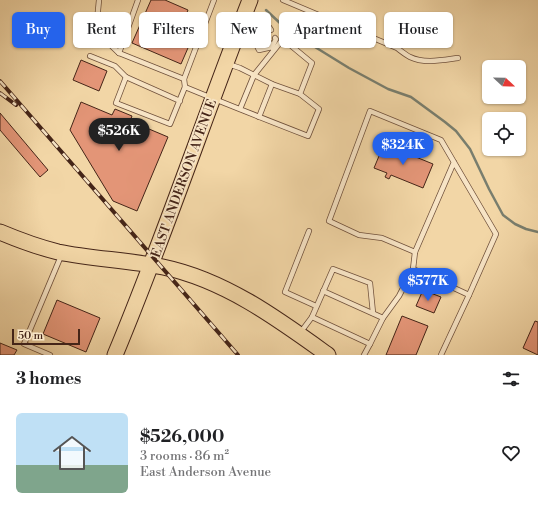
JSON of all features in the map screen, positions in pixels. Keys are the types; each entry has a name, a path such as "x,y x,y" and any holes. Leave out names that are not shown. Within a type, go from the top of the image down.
{"main road":[{"name":"EAST ANDERSON AVENUE","path":"245,12 250,0"},
{"name":"EAST ANDERSON AVENUE","path":"115,355 152,266 231,48"},
{"path":"0,232 25,242 63,253 176,270 206,281 235,294 265,311 328,355"}],"lane":[{"path":"99,0 96,31 119,53 184,79"},
{"path":"119,53 138,0"},
{"path":"126,77 116,103 170,124 185,87 184,79 214,0"},
{"path":"283,0 397,48 410,57 419,60 442,61 458,58"},
{"path":"273,49 276,40 275,38"},
{"path":"240,109 254,75 283,38 312,63 300,94"},
{"path":"271,46 273,49"},
{"path":"258,48 259,50 273,49"},
{"path":"90,56 115,66 126,77 180,100"},
{"path":"185,87 308,136 319,109 300,94 272,84 240,68 225,63"},
{"path":"260,117 272,84"},
{"path":"415,252 382,238 358,235 329,222 370,111 440,140 496,234 441,355"},
{"path":"364,355 384,318 399,296 413,269 415,252 454,162"},
{"path":"309,232 285,292 316,306"},
{"path":"50,355 24,344 63,253"},
{"path":"300,334 312,317 333,269 370,283 373,313"},
{"path":"413,269 469,295"},
{"path":"323,291 384,318"},
{"path":"312,317 370,344"}],"building":[{"path":"151,0 165,0 188,10 187,12 146,12"},
{"path":"139,27 139,46 132,43"},
{"path":"144,48 188,48 181,64"},
{"path":"81,60 107,71 99,91 73,80"},
{"path":"81,102 112,115 115,109 132,116 130,121 168,137 137,211 113,201 70,130"},
{"path":"0,113 48,170 40,177 0,130"},
{"path":"384,144 433,164 423,188 391,175 389,179 385,177 387,173 374,168"},
{"path":"423,290 441,297 434,313 416,306"},
{"path":"57,300 100,318 86,352 43,334"},
{"path":"402,316 428,326 416,355 386,355"},
{"path":"535,321 538,322 538,355 523,348"},
{"path":"0,343 17,350 14,355 0,355"}],"waterway":[{"path":"266,10 281,24 315,47 349,68 388,89 411,97 445,122 456,131 470,149 503,215 515,224 538,232"}],"railway":[{"path":"0,81 238,355"},
{"path":"0,93 16,105"}]}
